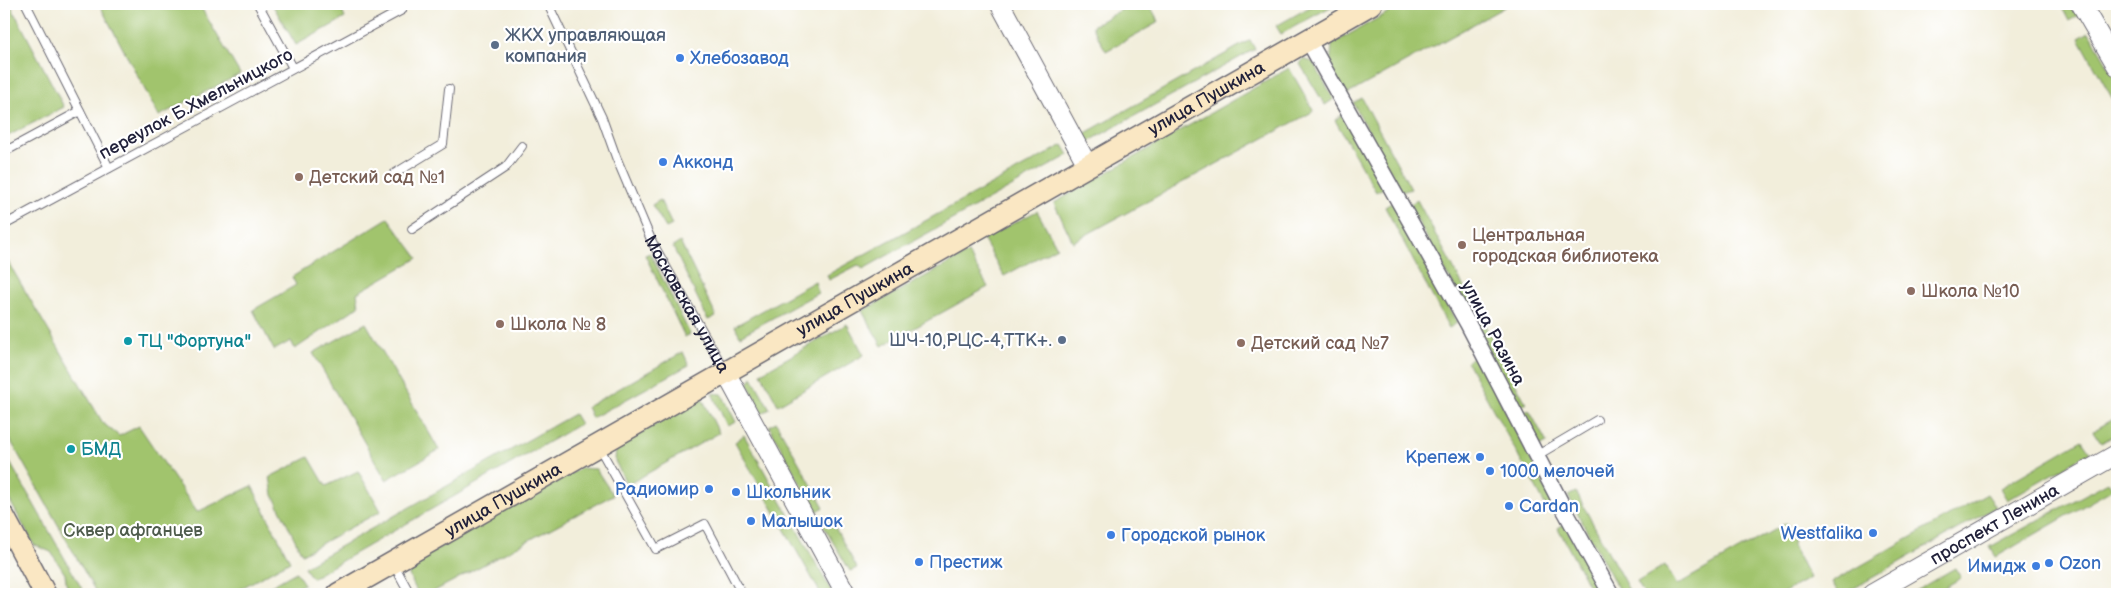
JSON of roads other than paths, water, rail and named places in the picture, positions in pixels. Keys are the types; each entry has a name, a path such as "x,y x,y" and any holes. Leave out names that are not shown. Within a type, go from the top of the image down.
{"main road":[{"name":"улица Пушкина","path":"338,594 1371,4"},
{"path":"4,517 45,594"}],"street":[{"path":"1000,4 1088,166"},
{"path":"2081,4 2117,66"},
{"name":"улица Разина","path":"1308,40 1468,324 1536,456 1611,594"},
{"name":"Московская улица","path":"726,373 846,594"},
{"name":"проспект Ленина","path":"1872,594 2117,454"}],"lane":[{"path":"26,4 109,168"},
{"path":"258,4 293,68"},
{"name":"Московская улица","path":"548,4 602,118 616,157 652,242 726,373"},
{"name":"переулок Б.Хмельницкого","path":"4,225 402,10"},
{"path":"394,174 444,144 449,89"},
{"path":"4,152 80,111"},
{"path":"412,229 506,167 522,146"},
{"path":"1536,456 1596,420"},
{"path":"598,446 656,549 705,524 742,594"},
{"path":"393,563 410,594"}],"place":[{"name":"ЖКХ управляющая компания","path":"495,45"},
{"name":"Хлебозавод","path":"680,58"},
{"name":"Акконд","path":"663,162"},
{"name":"Детский сад №1","path":"299,177"},
{"name":"Центральная городская библиотека","path":"1462,245"},
{"name":"Школа №10","path":"1911,291"},
{"name":"Школа № 8","path":"500,324"},
{"name":"ШЧ-10,РЦС-4,ТТК+.","path":"1062,340"},
{"name":"ТЦ \"Фортуна\"","path":"128,341"},
{"name":"Детский сад №7","path":"1241,343"},
{"name":"БМД","path":"71,449"},
{"name":"Крепеж","path":"1480,457"},
{"name":"1000 мелочей","path":"1490,471"},
{"name":"Радиомир","path":"709,489"},
{"name":"Школьник","path":"736,492"},
{"name":"Cardan","path":"1509,506"},
{"name":"Малышок","path":"751,521"},
{"name":"Westfalika","path":"1873,533"},
{"name":"Городской рынок","path":"1111,535"},
{"name":"Престиж","path":"919,562"},
{"name":"Ozon","path":"2049,563"},
{"name":"Имидж","path":"2036,566"}],"park label":[{"name":"Сквер афганцев","path":"133,530"}]}
